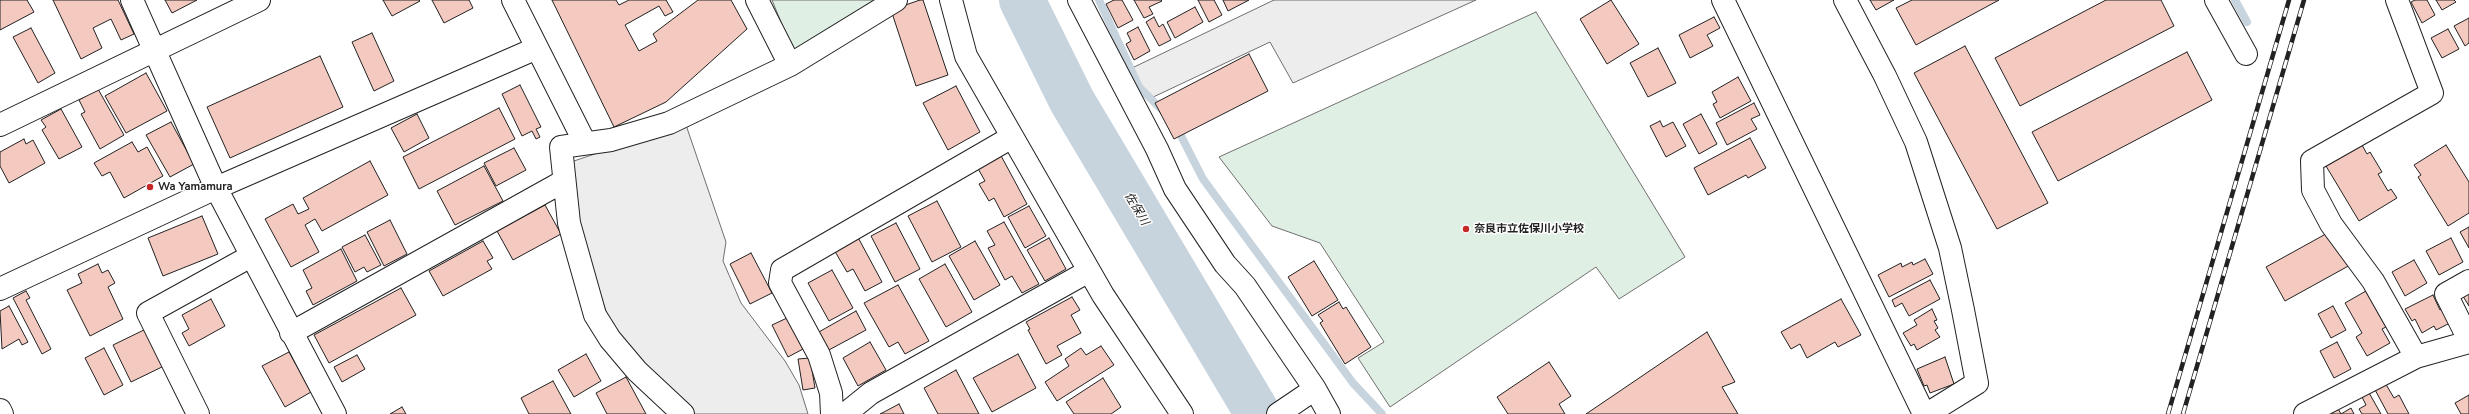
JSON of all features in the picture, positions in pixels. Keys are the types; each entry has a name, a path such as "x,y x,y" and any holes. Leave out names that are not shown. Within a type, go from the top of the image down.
{"street":[{"path":"132,0 153,51 216,188 335,414"},
{"path":"0,125 259,0"},
{"path":"513,0 584,143"},
{"path":"757,0 790,65"},
{"path":"683,414 637,371 610,339 595,315 569,223 561,147 611,140 669,124 790,65 896,0"},
{"path":"951,0 966,56 1089,271 1182,414"},
{"path":"1079,0 1157,149 1175,189 1224,264 1245,286 1309,394 1329,414"},
{"path":"1723,0 1925,414 1977,383 1963,310 1950,248 1916,142 1885,76 1845,0"},
{"path":"2216,0 2246,54"},
{"path":"2397,0 2432,93 2312,161 2313,190 2331,224 2373,280 2416,357"},
{"path":"0,289 216,188 537,48"},
{"path":"832,414 831,393 819,356 780,283 782,270 1012,137"},
{"path":"291,333 564,181"},
{"path":"198,414 148,313 251,256"},
{"path":"846,414 871,393 1089,271"},
{"path":"2305,414 2416,357 2469,341 2446,294 2469,281"},
{"path":"1278,414 1309,394"},
{"path":"0,410 2,414"}],"green space":[{"path":"772,0 882,0 794,54"},
{"path":"1536,12 1685,257 1619,299 1596,267 1390,407 1358,358 1384,342 1320,243 1272,226 1219,157"}],"shaded area":[{"path":"1274,0 1476,0 1293,83 1270,42 1149,99 1132,68"},
{"path":"686,125 726,242 723,261 741,303 785,361 799,385 808,414 695,414 647,368 608,318 579,225 571,162 677,126"}],"building":[{"path":"0,0 27,0 34,12 0,30"},
{"path":"53,0 118,0 134,34 121,40 111,19 93,28 102,48 81,59"},
{"path":"165,0 197,0 172,13"},
{"path":"383,0 419,0 420,1 392,16"},
{"path":"432,0 469,0 473,8 444,23"},
{"path":"552,0 616,0 619,5 629,0 666,0 673,12 665,16 659,6 625,25 639,51 657,41 653,34 698,0 731,0 747,29 666,102 614,127"},
{"path":"923,0 948,75 916,86 891,10"},
{"path":"1114,0 1122,0 1133,20 1118,28 1106,4"},
{"path":"1134,0 1162,1 1149,7 1153,14 1144,18"},
{"path":"1198,0 1214,0 1222,15 1209,22"},
{"path":"1223,0 1249,0 1228,11"},
{"path":"1611,0 1639,44 1607,64 1580,19"},
{"path":"1870,0 1894,0 1876,10"},
{"path":"1912,0 1999,0 1916,45 1896,8"},
{"path":"2106,0 2161,0 2174,26 2020,106 1995,58"},
{"path":"2415,0 2427,0 2435,15 2422,23 2411,2"},
{"path":"2436,0 2454,0 2456,2 2442,10"},
{"path":"1195,7 1203,22 1175,38 1167,22"},
{"path":"1154,17 1159,27 1163,24 1171,40 1159,46 1146,22"},
{"path":"1714,17 1720,28 1707,35 1713,46 1690,58 1679,35"},
{"path":"2469,18 2469,43 2465,46 2454,26"},
{"path":"1138,27 1150,51 1134,60 1126,44 1131,41 1127,33"},
{"path":"31,28 55,73 38,83 13,37"},
{"path":"2448,29 2459,49 2442,58 2431,38"},
{"path":"372,33 394,81 374,91 352,42"},
{"path":"1965,46 2048,203 1997,229 1914,73"},
{"path":"1658,48 1676,83 1648,97 1630,63"},
{"path":"2187,52 2212,100 2058,181 2032,132"},
{"path":"1249,54 1268,91 1174,139 1155,103"},
{"path":"320,56 343,107 230,158 207,107"},
{"path":"146,73 167,111 126,133 105,96"},
{"path":"1738,77 1751,101 1720,118 1713,104 1717,102 1712,92"},
{"path":"520,85 541,127 536,129 540,137 536,139 532,131 522,136 502,94"},
{"path":"956,86 980,132 948,150 923,103"},
{"path":"98,89 124,135 100,149 81,114 85,112 79,100"},
{"path":"1754,103 1760,115 1751,119 1757,129 1727,145 1716,123"},
{"path":"499,108 515,139 419,189 403,157"},
{"path":"61,109 82,147 59,159 42,130 46,127 41,120"},
{"path":"417,114 429,138 404,152 391,128"},
{"path":"1701,114 1717,144 1699,154 1683,124"},
{"path":"1660,121 1663,127 1673,122 1686,146 1666,157 1650,126"},
{"path":"171,122 194,164 170,177 146,135"},
{"path":"1750,138 1766,168 1748,178 1746,175 1708,195 1694,168"},
{"path":"24,139 26,144 33,140 45,163 9,183 0,166 0,152"},
{"path":"132,142 138,152 147,147 163,176 124,198 110,172 102,176 94,163"},
{"path":"2362,145 2367,154 2370,152 2382,172 2378,174 2388,191 2391,189 2397,198 2359,221 2326,166"},
{"path":"2446,145 2469,182 2469,213 2448,226 2418,177 2421,175 2414,165"},
{"path":"514,148 526,170 496,186 484,163"},
{"path":"999,152 1027,204 1004,217 994,198 989,201 979,184 985,181 976,165"},
{"path":"370,161 388,195 322,231 315,219 305,225 319,252 291,267 265,219 293,204 298,214 309,209 303,198"},
{"path":"484,166 503,201 455,225 437,191"},
{"path":"937,201 961,247 932,262 908,216"},
{"path":"545,205 561,234 513,260 497,231"},
{"path":"1029,206 1046,236 1025,248 1008,217"},
{"path":"202,216 218,254 163,276 148,238"},
{"path":"390,220 407,254 384,266 367,232"},
{"path":"1004,222 1039,284 1022,293 1012,276 1005,280 988,248 995,245 987,231"},
{"path":"896,223 920,269 895,282 871,236"},
{"path":"2469,227 2469,248 2460,232"},
{"path":"854,230 882,282 865,291 853,269 847,272 830,243"},
{"path":"2333,230 2352,264 2285,301 2266,267"},
{"path":"365,235 381,265 367,272 364,267 355,272 342,247"},
{"path":"1049,238 1066,269 1045,281 1027,250"},
{"path":"2451,238 2463,262 2439,275 2426,251"},
{"path":"483,241 493,258 487,261 492,269 443,296 429,271"},
{"path":"975,241 1000,285 974,300 949,256"},
{"path":"341,249 357,281 313,305 306,291 312,288 303,270"},
{"path":"751,253 772,293 750,304 730,264"},
{"path":"1925,259 1933,274 1889,297 1878,275 1901,263 1902,267 1912,262 1913,265"},
{"path":"2414,260 2427,283 2405,296 2392,272"},
{"path":"1314,261 1338,300 1312,316 1288,277"},
{"path":"98,264 102,273 108,270 115,283 108,287 123,319 90,336 67,290 82,283 78,274"},
{"path":"945,264 972,312 946,327 919,279"},
{"path":"832,270 853,308 829,321 808,283"},
{"path":"1930,280 1940,299 1909,316 1902,303 1895,307 1892,300"},
{"path":"898,285 929,341 905,354 898,342 889,347 864,303"},
{"path":"401,288 416,315 329,363 314,335"},
{"path":"2469,288 2469,306 2461,293"},
{"path":"26,291 30,298 26,300 51,349 42,354 13,298"},
{"path":"2366,291 2386,327 2382,329 2390,343 2367,356 2356,337 2362,333 2345,303"},
{"path":"2433,295 2440,310 2444,308 2452,322 2436,330 2434,326 2422,333 2415,319 2412,321 2405,309"},
{"path":"1072,297 1080,310 1071,315 1081,333 1057,346 1062,355 1046,364 1028,330 1030,329 1026,322"},
{"path":"211,299 225,326 189,346 182,333 189,329 182,315"},
{"path":"1841,299 1861,335 1838,347 1835,342 1807,358 1800,344 1791,349 1781,332"},
{"path":"1339,302 1343,309 1346,307 1371,347 1345,364 1320,323 1323,321 1318,315"},
{"path":"9,306 28,342 22,345 19,339 2,349 0,311"},
{"path":"2333,306 2346,330 2331,338 2318,314"},
{"path":"1932,309 1937,320 1934,321 1938,328 1935,330 1940,337 1917,350 1914,344 1911,346 1903,333 1917,325 1914,320"},
{"path":"856,311 866,330 827,351 817,333"},
{"path":"787,318 803,349 788,357 772,325"},
{"path":"148,328 166,365 131,382 113,345"},
{"path":"1707,332 1735,382 1722,387 1738,414 1586,414"},
{"path":"870,342 886,370 858,386 843,358"},
{"path":"2337,342 2351,369 2334,378 2320,351"},
{"path":"1101,346 1114,365 1057,401 1045,382 1069,366 1065,359 1081,348 1086,355"},
{"path":"104,348 123,385 104,395 85,358"},
{"path":"289,352 311,392 285,407 262,366"},
{"path":"586,354 601,381 574,397 558,370"},
{"path":"1018,354 1036,388 992,412 973,378"},
{"path":"357,355 365,369 342,382 334,367"},
{"path":"1945,357 1954,384 1930,393 1927,385 1924,386 1917,369"},
{"path":"810,358 815,388 803,390 798,359"},
{"path":"1549,362 1571,396 1559,404 1565,414 1508,414 1497,397"},
{"path":"956,370 979,414 938,414 924,388"},
{"path":"626,377 646,414 607,414 596,393"},
{"path":"1103,378 1121,407 1111,414 1074,414 1066,402"},
{"path":"553,381 571,414 529,414 521,398"},
{"path":"2384,381 2394,398 2399,395 2409,414 2388,414 2373,386"},
{"path":"2368,391 2381,414 2362,414 2359,409 2366,405 2361,395"},
{"path":"2469,395 2469,414 2461,414 2455,403"},
{"path":"899,404 904,414 880,414 884,412"},
{"path":"402,407 406,414 390,414"},
{"path":"2337,407 2341,414 2333,414 2331,410"},
{"path":"2351,408 2354,414 2341,414"}],"waterway":[{"name":"佐保川","path":"1022,0 1072,101 1258,414"},
{"path":"1099,0 1139,87 1163,111"},
{"path":"2235,0 2247,22"},
{"path":"1176,126 1203,179 1353,383 1382,414"}],"railway":[{"path":"2168,414 2289,0"},
{"path":"2183,414 2304,0"}],"place":[{"name":"Wa Yamamura","path":"150,187"},
{"name":"奈良市立佐保川小学校","path":"1466,229"}]}
